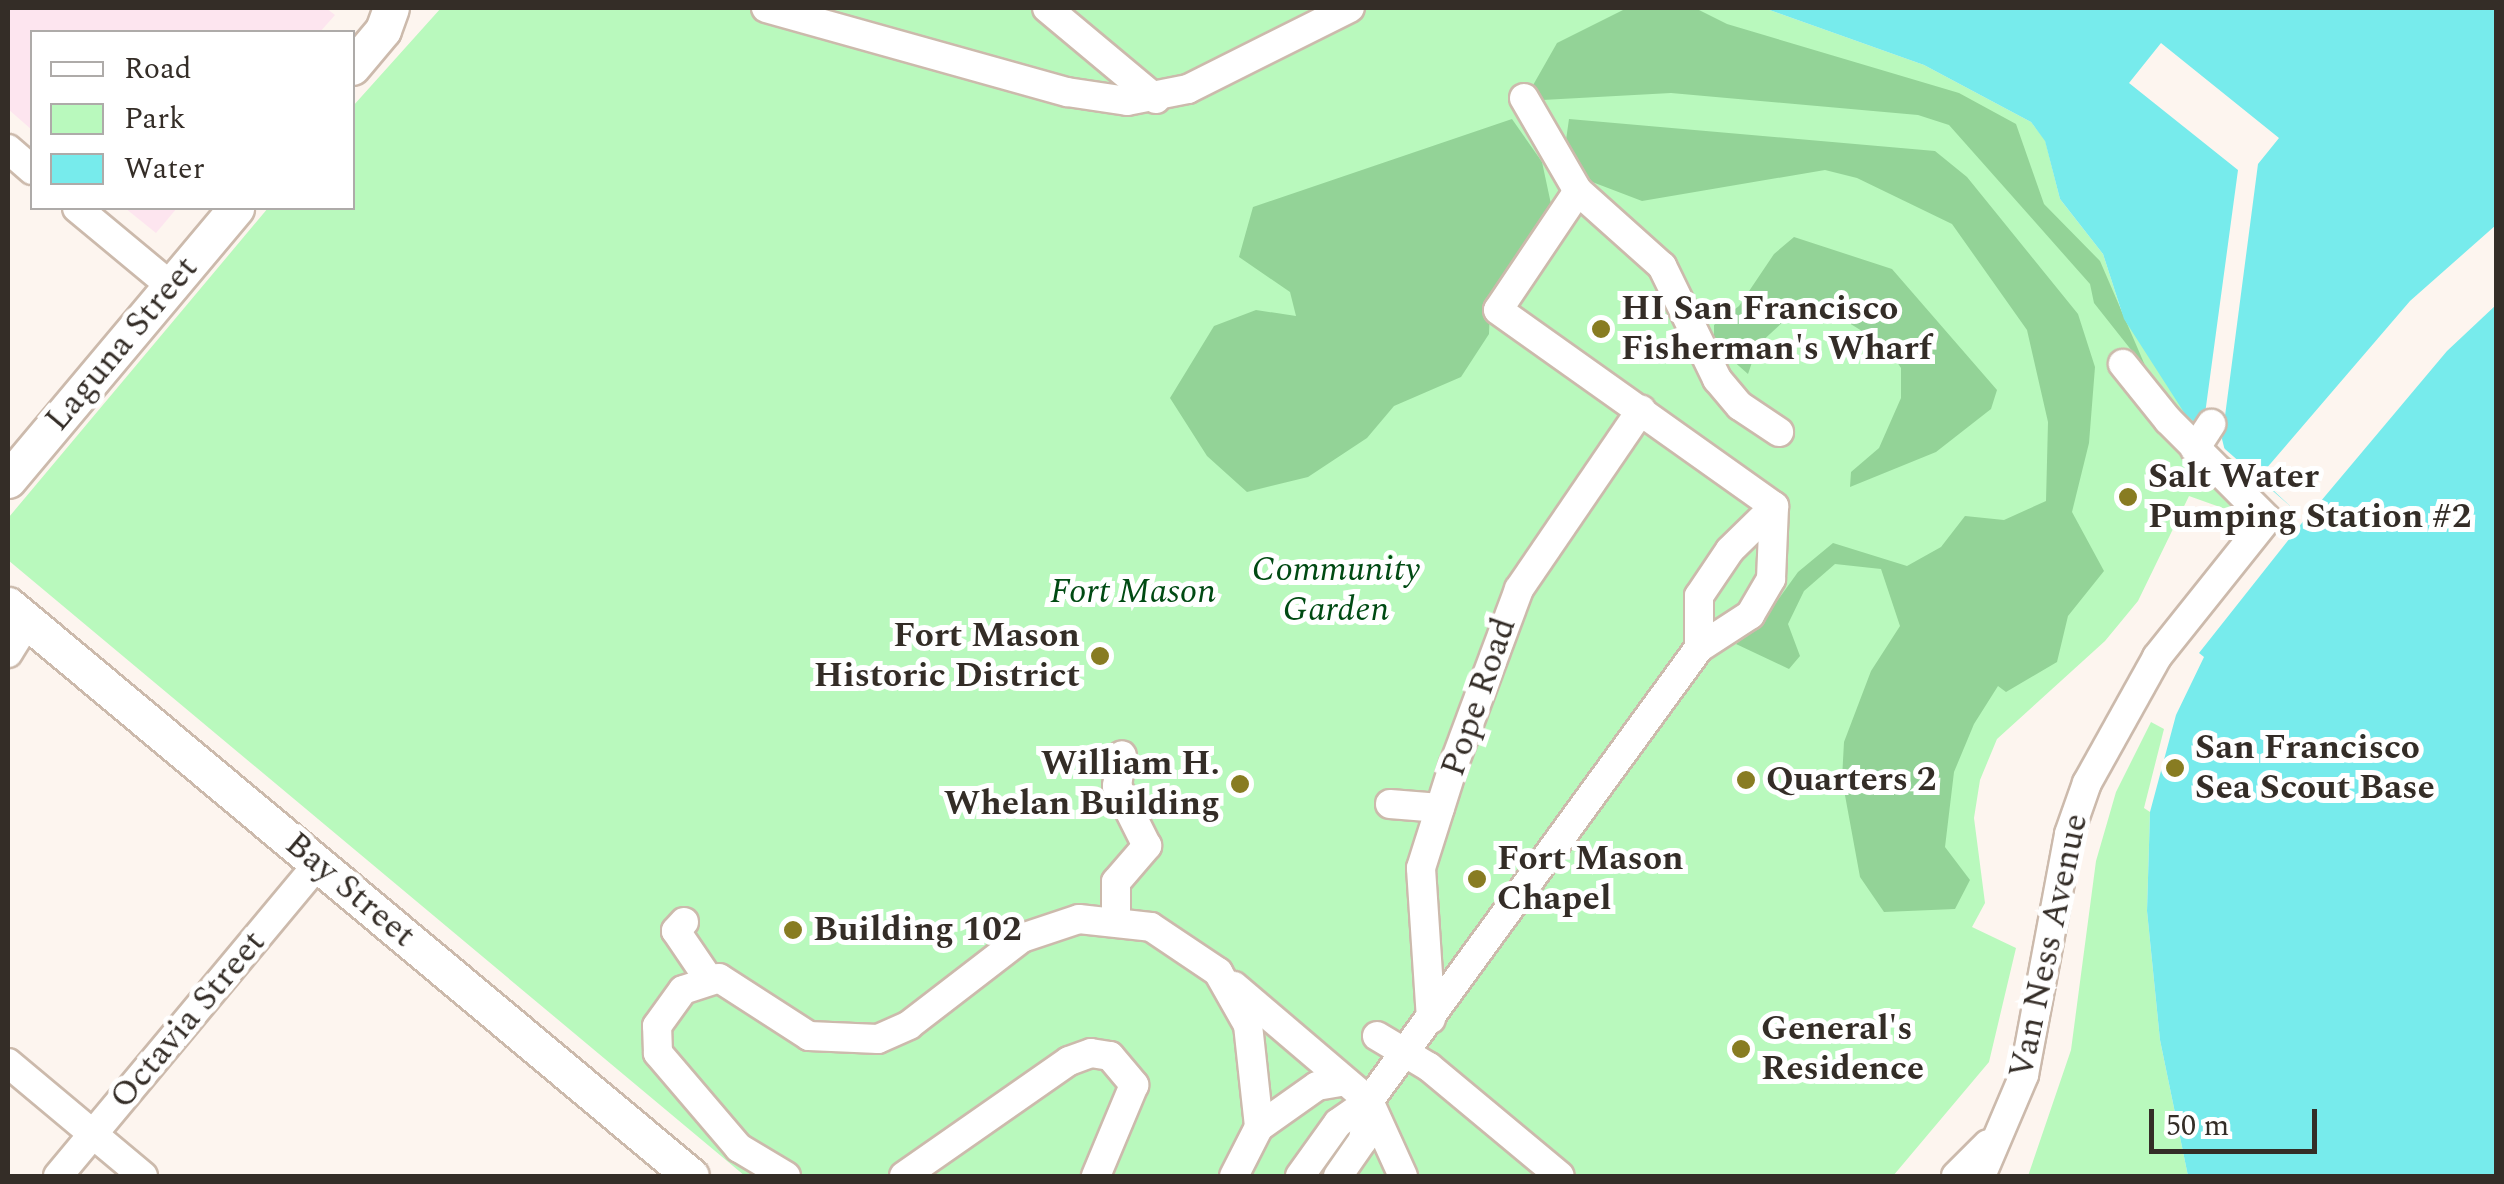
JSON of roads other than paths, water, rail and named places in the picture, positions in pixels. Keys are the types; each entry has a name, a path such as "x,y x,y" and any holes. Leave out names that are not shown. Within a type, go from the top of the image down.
{"main road":[{"path":"355,63 391,9"},
{"name":"Laguna Street","path":"8,480 234,210"},
{"name":"Bay Street","path":"18,613 691,1176"}],"street":[{"path":"766,8 1067,92 1127,102 1188,90 1350,8"},
{"path":"1047,8 1156,98"},
{"path":"1524,98 1578,191 1662,266 1717,379 1740,406 1779,432"},
{"path":"8,150 30,168"},
{"path":"1578,191 1498,310 1774,506"},
{"path":"79,210 170,286"},
{"path":"2123,364 2195,449 2211,424"},
{"name":"Pope Road","path":"1431,1019 1421,868 1440,808 1519,589 1641,410"},
{"name":"Van Ness Avenue","path":"1980,1176 2024,1075 2070,834 2087,784 2157,657 2267,519 2195,449"},
{"path":"1300,1176 1338,1123 1370,1101 1699,648 1734,629 1762,598 1773,563 1774,506"},
{"path":"1699,648 1699,596 1730,550 1755,532 1774,506"},
{"path":"8,653 18,613"},
{"path":"1116,918 1116,882 1147,846 1117,786 1122,755"},
{"path":"1390,804 1440,808"},
{"name":"Octavia Street","path":"58,1176 318,864"},
{"path":"786,1176 740,1148 653,1040 683,990 708,978 731,983 809,1036 878,1039 909,1025 1022,938 1079,919 1116,918 1167,936 1218,972 1370,1101 1404,1176"},
{"path":"684,922 676,931 708,978"},
{"path":"1218,972 1248,1025 1259,1127"},
{"path":"1376,1036 1405,1052 1560,1176"},
{"path":"904,1176 1069,1061 1090,1053 1110,1056 1134,1085 1096,1176"},
{"path":"8,1063 143,1176"},
{"path":"1234,1176 1259,1127 1317,1086 1345,1080"},
{"path":"1338,1176 1363,1140 1370,1101"},
{"name":"Van Ness Avenue","path":"1956,1176 2003,1128"}],"water":[{"path":"1764,8 2496,8 2496,1176 2188,1176 2160,1040 2147,911 2150,812 2176,715 2204,657 2199,653 2305,519 2185,414 2124,319 2103,254 2060,199 2045,141 2031,122 1924,65"}],"place":[{"name":"HI San Francisco Fisherman's Wharf","path":"1601,329"},
{"name":"Salt Water Pumping Station #2","path":"2128,497"},
{"name":"Fort Mason Historic District","path":"1100,656"},
{"name":"San Francisco Sea Scout Base","path":"2175,768"},
{"name":"Quarters 2","path":"1746,780"},
{"name":"William H. Whelan Building","path":"1240,784"},
{"name":"Fort Mason Chapel","path":"1477,879"},
{"name":"Building 102","path":"793,930"},
{"name":"General's Residence","path":"1741,1049"}],"park label":[{"name":"Community Garden","path":"1336,590"},
{"name":"Fort Mason","path":"1133,592"}]}
